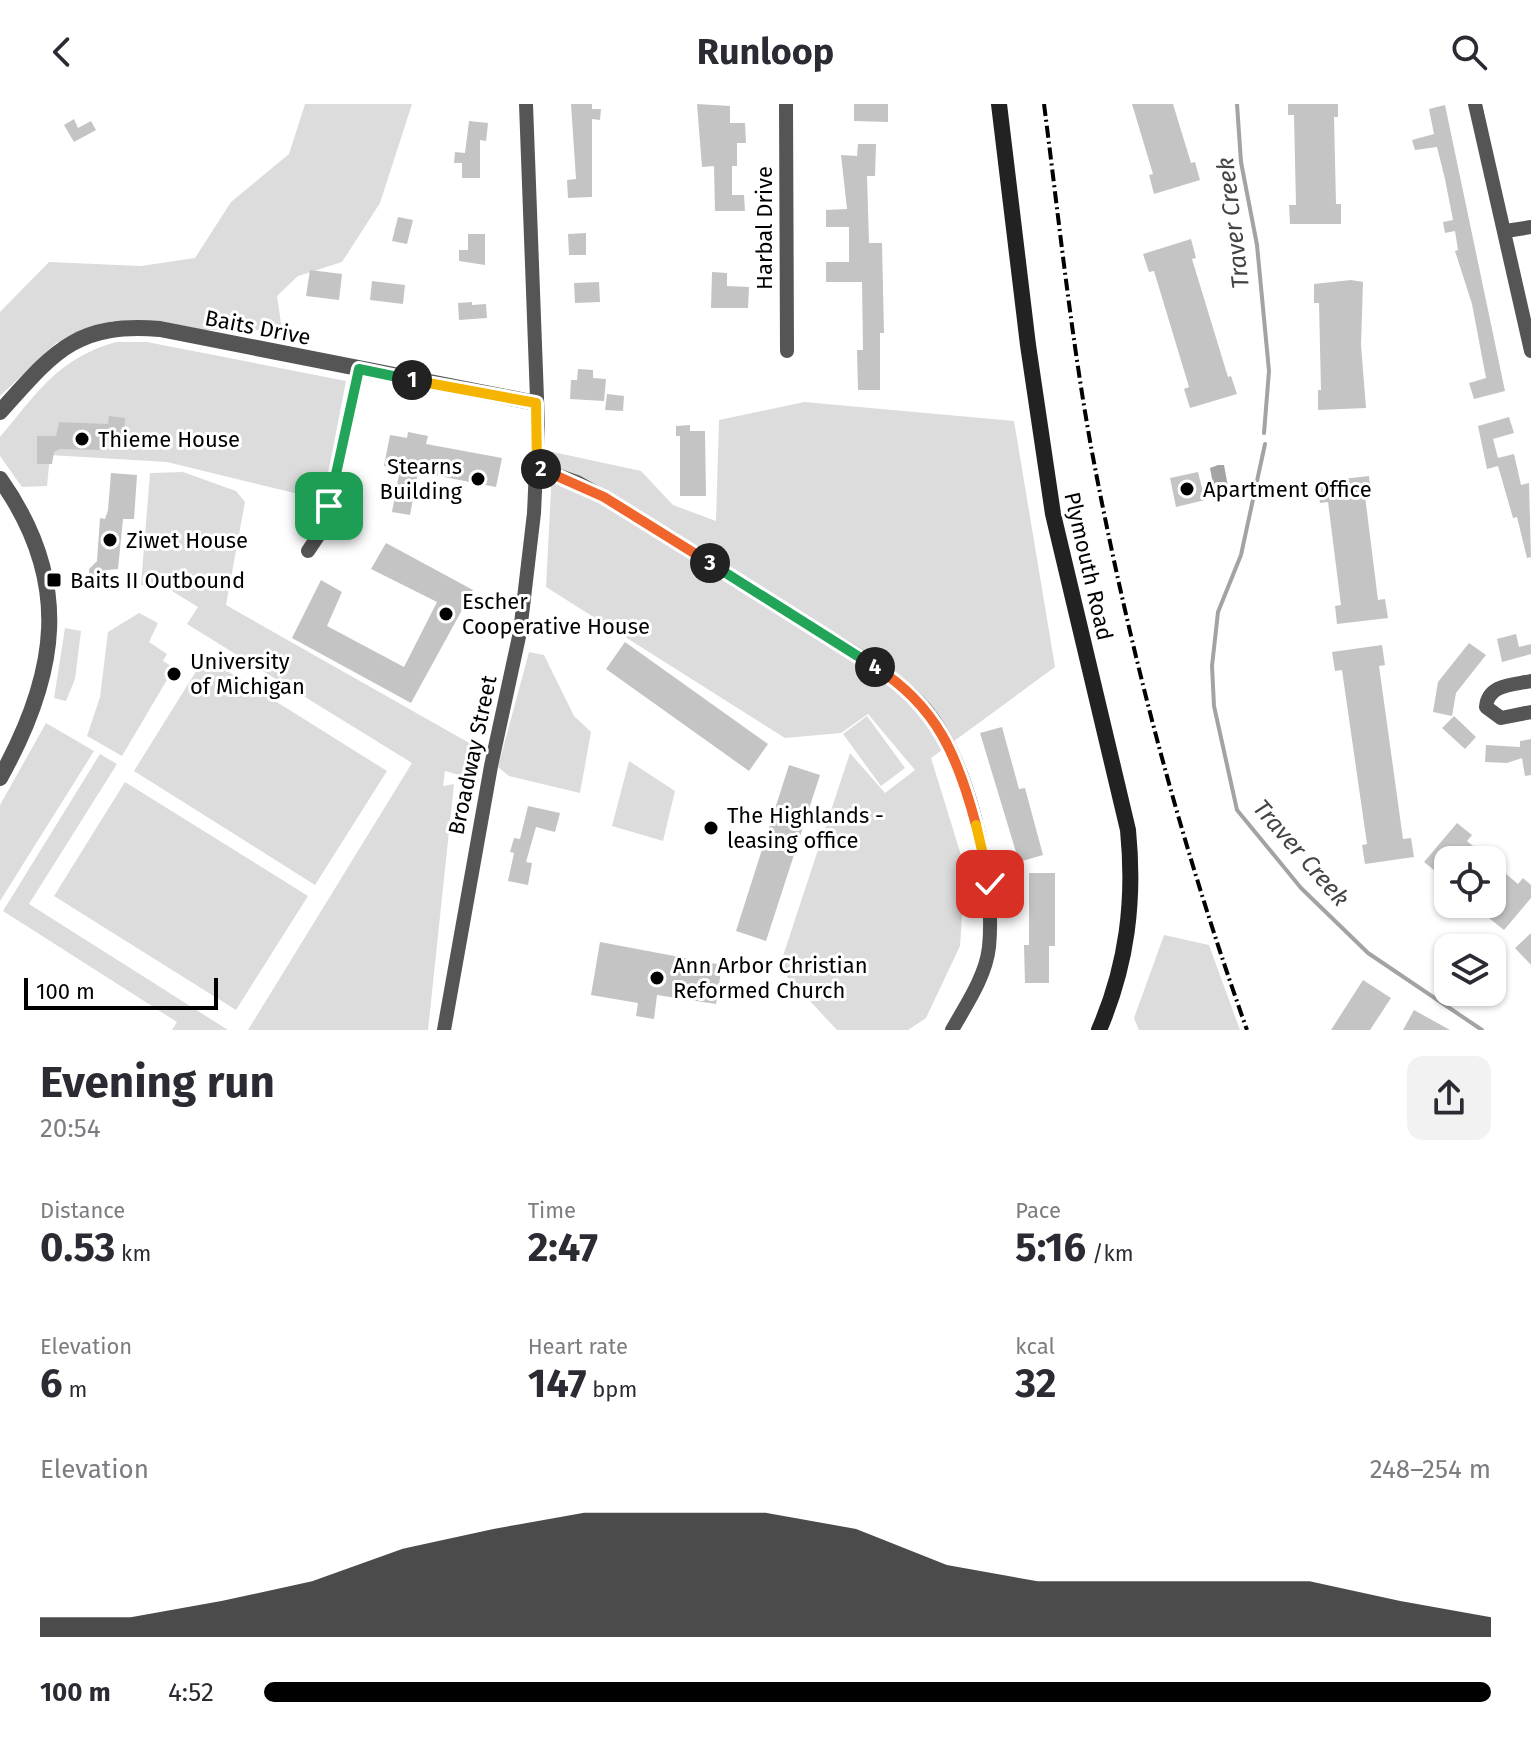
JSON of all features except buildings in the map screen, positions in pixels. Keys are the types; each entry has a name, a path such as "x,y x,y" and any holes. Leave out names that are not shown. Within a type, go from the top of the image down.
{"main road":[{"name":"Plymouth Road","path":"999,104 1048,487 1129,838 1129,934 1111,1003 1099,1030"}],"street":[{"name":"Broadway Street","path":"444,1030 491,766 520,632 537,468 526,104"},
{"name":"Harbal Drive","path":"786,104 787,351"},
{"path":"1475,104 1531,351"},
{"path":"1506,231 1531,227"},
{"name":"Baits Drive","path":"0,412 47,360 69,344 100,330 127,327 160,329 536,403"},
{"path":"308,551 324,527 359,369"},
{"path":"537,468 577,482 604,497 884,672 937,722 949,745 975,820 990,884 989,950 975,990 952,1030"},
{"path":"0,479 13,497 39,555 49,620 44,675 36,706 0,778"},
{"path":"1531,681 1495,689 1489,695 1486,707 1501,718 1531,712"}],"shaded area":[{"path":"305,104 412,104 380,203 342,262 298,276 277,296 282,330 203,330 112,321 56,343 0,396 0,312 49,262 141,266 195,258 231,202 289,154"},
{"path":"116,342 147,342 346,381 323,500 167,462 50,455 47,486 22,487 0,456 0,437 63,368 96,349"},
{"path":"804,402 1014,421 1055,667 931,758 965,868 960,946 926,1018 908,1030 837,1030 779,968 850,753 885,793 915,770 868,714 841,733 785,738 546,587 553,452 641,471 673,505 716,521 719,420"},
{"path":"1224,465 1230,497 1216,500 1210,468"},
{"path":"183,472 236,491 245,502 226,605 471,744 466,777 445,771 443,786 454,784 428,1030 248,1030 412,763 187,624 198,607 172,591 141,585 150,473"},
{"path":"139,613 158,623 149,642 167,654 163,661 174,668 122,756 87,736 100,697 108,632"},
{"path":"65,628 81,631 75,679 66,701 54,698"},
{"path":"529,652 544,655 574,716 591,732 580,793 509,776 498,767"},
{"path":"205,657 387,771 315,885 134,771"},
{"path":"867,716 905,768 881,786 843,734"},
{"path":"46,723 94,751 0,901 0,805"},
{"path":"100,754 117,764 29,904 228,1030 172,1030 177,1022 3,911"},
{"path":"629,761 675,791 663,841 612,826"},
{"path":"125,782 308,896 236,1010 54,896"},
{"path":"1164,935 1209,945 1240,1030 1139,1030 1134,1018"}],"waterway":[{"name":"Traver Creek","path":"1237,104 1241,162 1257,245 1269,371 1264,433"},
{"name":"Traver Creek","path":"1265,444 1241,555 1218,612 1212,666 1214,706 1237,810 1301,888 1368,953 1482,1030"}],"railway":[{"path":"1044,104 1085,409 1122,599 1178,816 1247,1030"}],"place":[{"name":"Thieme House","path":"82,439"},
{"name":"Stearns Building","path":"478,479"},
{"name":"Apartment Office","path":"1187,489"},
{"name":"Ziwet House","path":"110,540"},
{"name":"Baits II Outbound","path":"54,580"},
{"name":"Escher Cooperative House","path":"446,614"},
{"name":"University of Michigan","path":"174,674"},
{"name":"The Highlands - leasing office","path":"711,828"},
{"name":"Ann Arbor Christian Reformed Church","path":"657,978"}],"route":[{"path":"329,506 359,369 536,403 537,468 577,482 604,497 884,672 920,703 937,722 949,745 975,820 990,884"}]}
